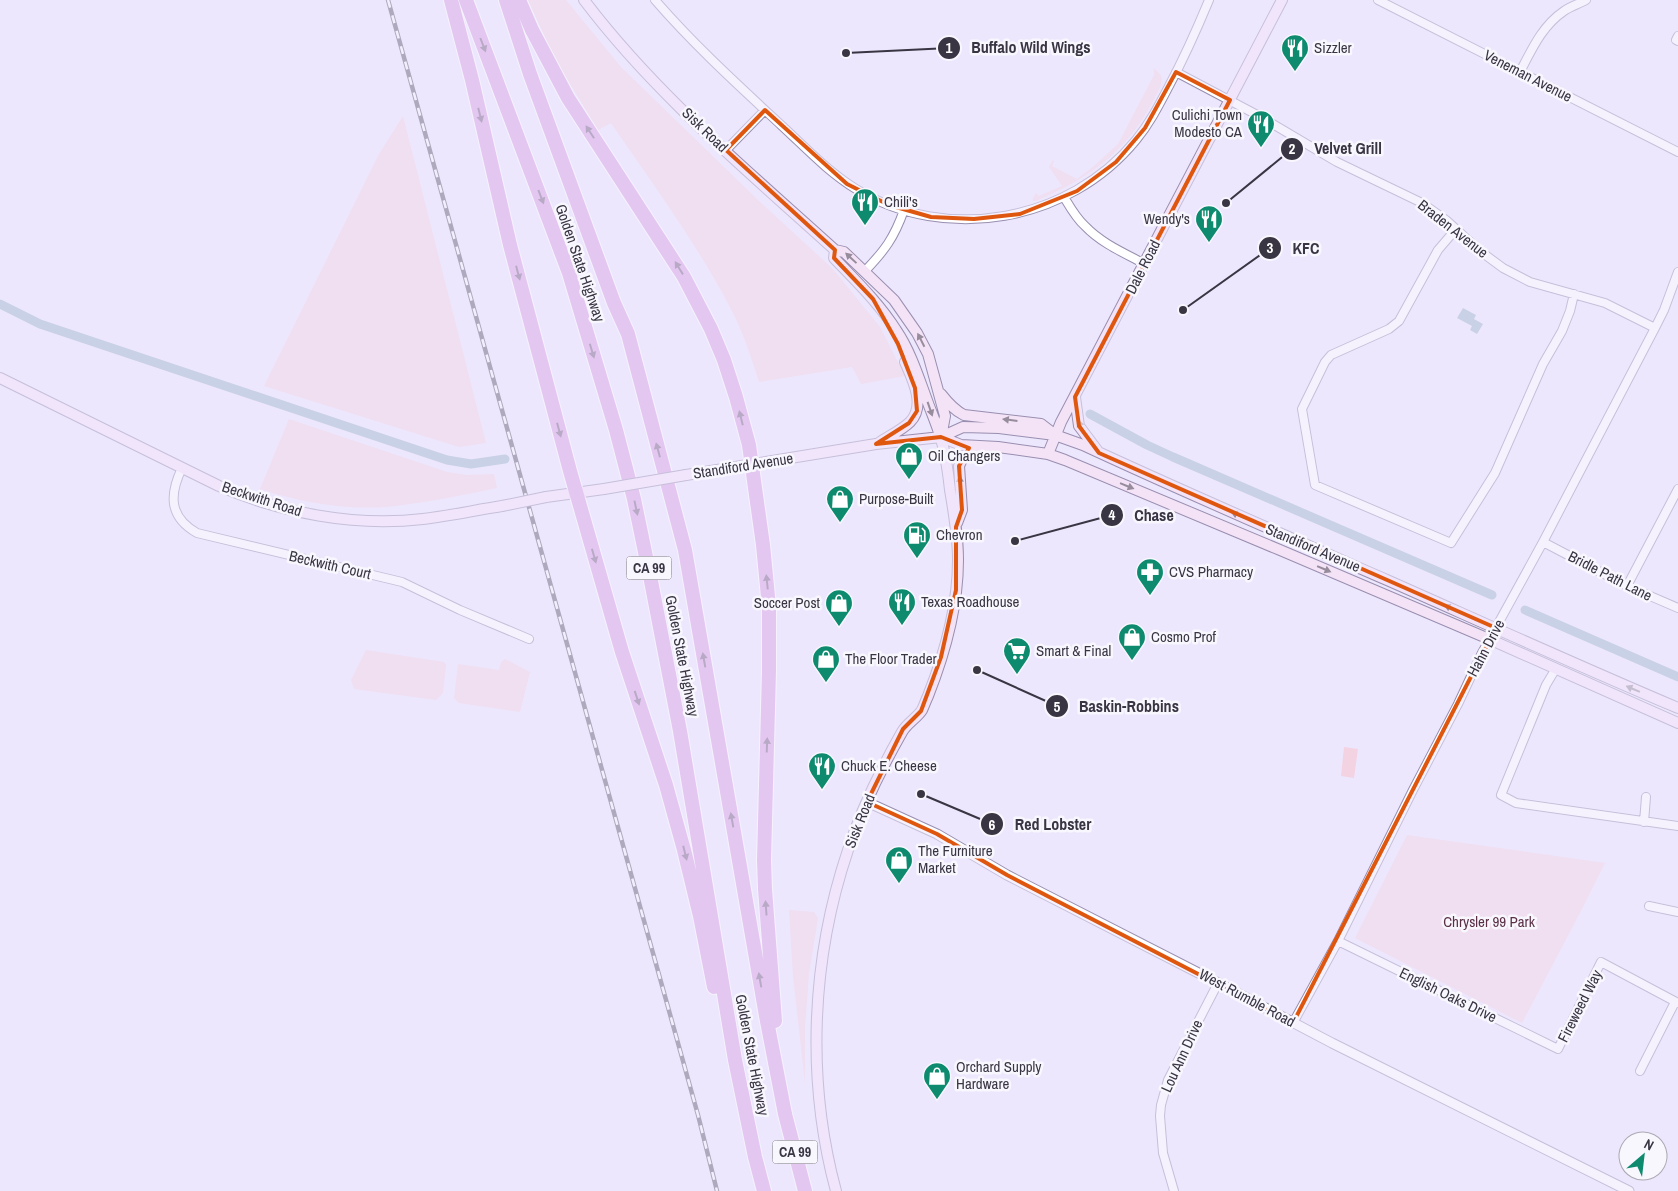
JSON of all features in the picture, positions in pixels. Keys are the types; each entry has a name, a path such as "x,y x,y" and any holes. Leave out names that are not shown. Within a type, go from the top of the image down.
{"highway":[{"path":"451,0 510,245 576,493 622,652 666,785 684,850 700,916 727,1061 755,1157"},
{"name":"Golden State Highway","path":"466,0 569,273 616,430 634,499 652,581 678,721 735,1060 764,1191"},
{"name":"Golden State Highway","path":"506,0 530,74 614,304 628,334 685,550 766,1016 785,1114 805,1191"},
{"path":"519,0 535,37 568,98 684,277 724,360 749,445 763,545 769,606 765,889 785,1114"}],"main road":[{"name":"Sisk Road","path":"584,0 650,77 835,250 844,252 894,300 917,333 928,354 945,416 941,437"},
{"name":"Dale Road","path":"1048,454 1055,435 1282,0"},
{"name":"Sisk Road","path":"835,250 834,258 873,299 898,332 916,371 941,437 956,527 958,558 952,617 942,657 921,711 903,729 867,802 848,850 834,898 824,955 817,1015 816,1059 819,1100 827,1153 836,1191"},
{"path":"873,299 904,358 915,388 918,405 916,415 910,423 876,444"},
{"name":"Beckwith Road","path":"0,378 234,492 262,502 304,513 346,519 422,519 546,497"},
{"path":"937,388 948,404 961,414 1041,424 1055,435"},
{"path":"1075,397 1079,426 1099,453"},
{"name":"Standiford Avenue","path":"546,497 876,444 941,437 963,427 999,428 1055,435 1678,708"},
{"name":"Standiford Avenue","path":"941,437 961,445 998,447 1048,454 1489,639 1555,670 1678,723"},
{"path":"956,527 962,510 959,466 963,457 978,446"}],"street":[{"path":"655,0 692,40 765,110 827,168 847,184 874,199 904,210 941,219 963,220 996,218 1026,212 1064,197 1097,178 1126,152 1151,120 1176,72 1209,0"},
{"name":"Veneman Avenue","path":"1378,0 1678,152"},
{"path":"1520,72 1534,44 1547,26 1565,10 1586,0"},
{"name":"Braden Avenue","path":"1176,72 1230,100 1337,162 1422,203 1503,268 1530,282 1605,303 1655,328"},
{"path":"726,150 765,110"},
{"path":"1064,197 1078,219 1097,237 1145,264"},
{"path":"865,271 892,240 904,210"},
{"path":"1456,229 1438,250 1399,321 1389,329 1331,355 1325,362 1302,409 1315,485 1451,543 1495,473 1543,364 1562,331 1574,294"},
{"name":"Hahn Drive","path":"1293,1023 1338,940 1489,639 1543,542 1655,328 1678,272"},
{"name":"Beckwith Court","path":"182,468 175,484 174,503 180,520 187,528 197,533 402,582 460,610 529,639"},
{"path":"1627,586 1678,490"},
{"name":"Bridle Path Lane","path":"1543,542 1627,586 1678,608"},
{"path":"1555,670 1546,685 1501,795 1516,804 1678,826"},
{"path":"1644,822 1646,797"},
{"name":"West Rumble Road","path":"867,802 937,834 1007,875 1293,1023 1629,1191"},
{"path":"1648,906 1678,912"},
{"name":"English Oaks Drive","path":"1338,940 1558,1049"},
{"name":"Fireweed Way","path":"1558,1049 1601,962 1677,1002"},
{"name":"Lou Ann Drive","path":"1174,1191 1163,1153 1161,1105 1168,1080 1218,983"},
{"path":"1640,1071 1677,1002"}],"highlighted area":[{"path":"1176,72 1230,100 1075,397 1079,426 1099,453 1496,628 1293,1023 1007,875 937,834 867,802 903,729 921,711 941,657 956,590 956,527 962,510 959,466 969,448 941,437 876,444 909,423 917,411 915,388 898,344 873,299 834,258 835,250 726,150 765,110 847,184 889,205 931,217 974,219 1020,214 1077,191 1116,162 1145,128"}],"green space":[{"path":"528,0 566,0 621,67 759,201 833,269 880,327 905,376 861,384 852,367 759,382 739,325 707,267 611,123 598,130 555,59"},
{"path":"1154,68 1161,75 1161,86 1130,137 1117,151 1088,174 1055,193 1033,201 1036,193 1039,196 1062,186 1049,167 1053,160 1052,166 1077,179 1118,144 1154,75"},
{"path":"403,116 486,443 459,447 264,386 379,154"},
{"path":"289,419 447,472 467,475 494,474 497,488 446,498 378,507 326,505 260,489"},
{"path":"366,650 444,662 446,665 443,693 436,700 354,689 351,680"},
{"path":"505,659 530,672 520,712 459,703 454,698 458,664 499,670 501,662"},
{"path":"1344,747 1358,749 1354,778 1341,776"},
{"name":"Chrysler 99 Park","path":"1407,835 1605,863 1522,1023 1355,938"},
{"path":"789,910 814,912 818,918 809,974 805,1027 805,1083 793,976"}],"water":[{"path":"1463,308 1476,315 1474,319 1483,324 1477,334 1470,330 1472,326 1457,318"}],"waterway":[{"path":"0,304 40,324 447,460 471,464 505,459"},
{"path":"1090,414 1173,457 1492,595"},
{"path":"1525,610 1678,677"}],"railway":[{"path":"388,0 698,1115 717,1191"}],"place":[{"name":"Buffalo Wild Wings","path":"846,53"},
{"name":"Sizzler","path":"1295,72"},
{"name":"Culichi Town Modesto CA","path":"1261,148"},
{"name":"Velvet Grill","path":"1226,203"},
{"name":"Chili's","path":"865,226"},
{"name":"Wendy's","path":"1209,243"},
{"name":"KFC","path":"1183,310"},
{"name":"Oil Changers","path":"909,480"},
{"name":"Purpose-Built","path":"840,523"},
{"name":"Chase","path":"1015,541"},
{"name":"Chevron","path":"917,559"},
{"name":"CVS Pharmacy","path":"1150,596"},
{"name":"Texas Roadhouse","path":"902,626"},
{"name":"Soccer Post","path":"839,627"},
{"name":"Cosmo Prof","path":"1132,661"},
{"name":"Baskin-Robbins","path":"977,670"},
{"name":"Smart & Final","path":"1017,675"},
{"name":"The Floor Trader","path":"826,683"},
{"name":"Chuck E. Cheese","path":"822,790"},
{"name":"Red Lobster","path":"921,794"},
{"name":"The Furniture Market","path":"899,884"},
{"name":"Orchard Supply Hardware","path":"937,1100"}]}
